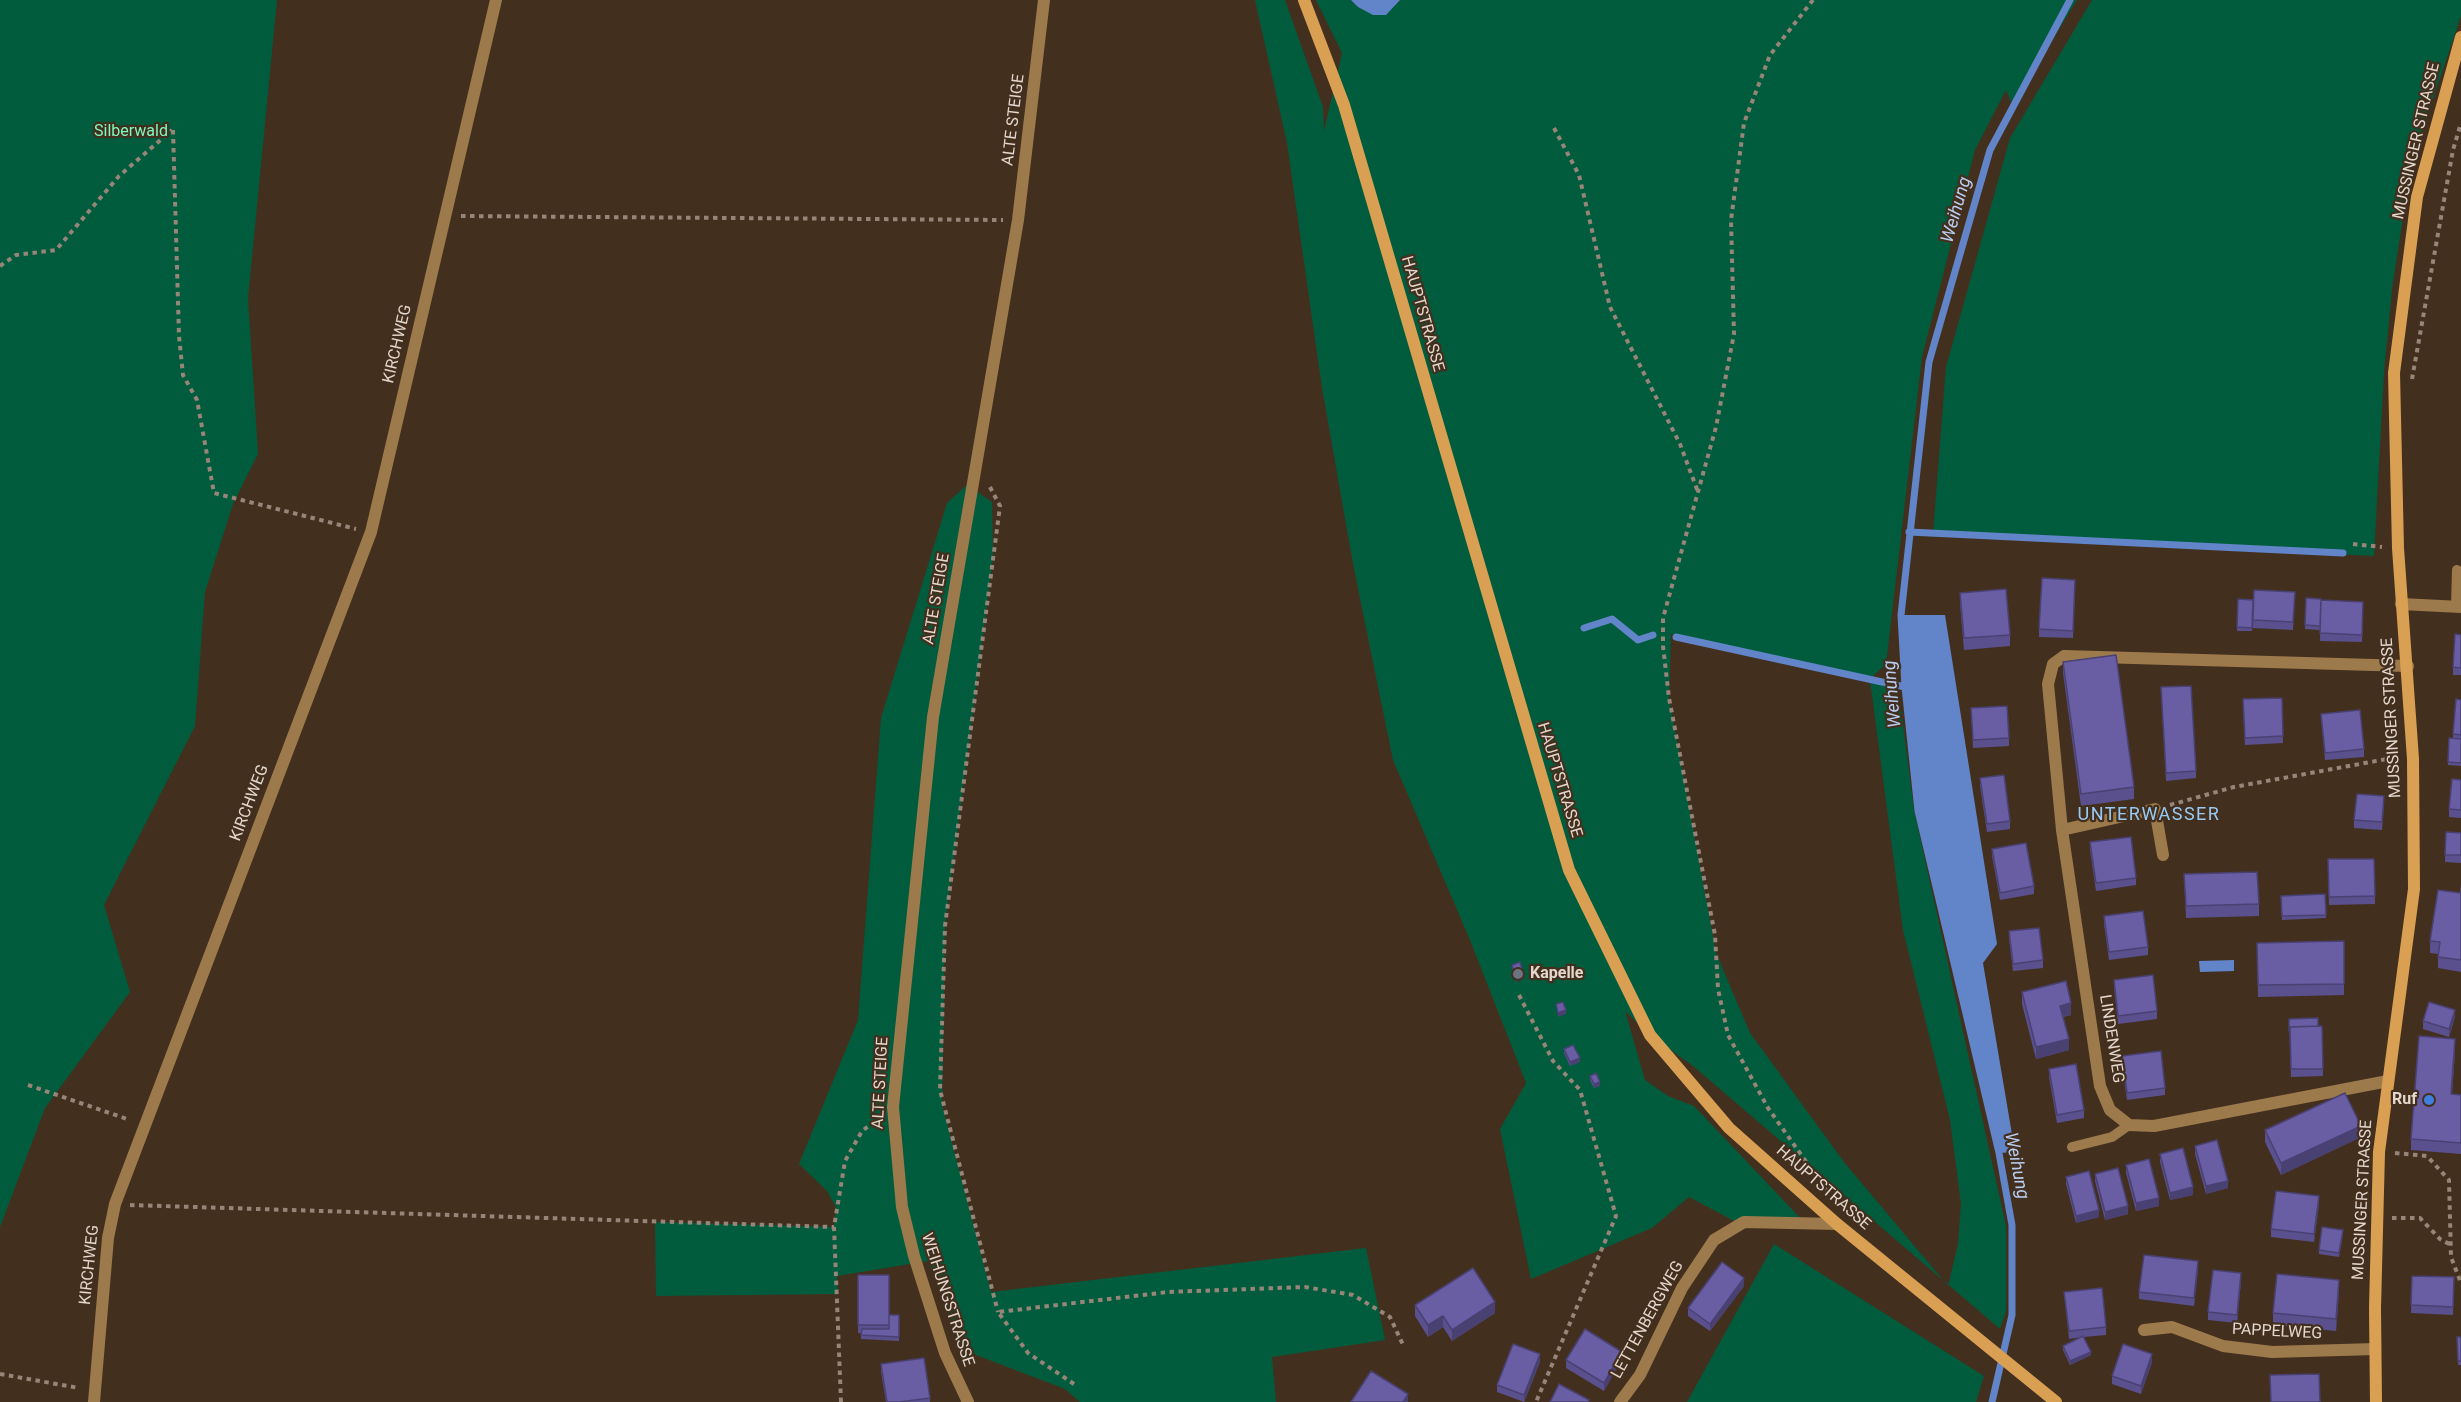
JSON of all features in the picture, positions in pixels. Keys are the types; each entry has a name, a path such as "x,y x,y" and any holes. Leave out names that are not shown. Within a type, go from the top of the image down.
{"main road":[{"name":"HAUPTSTRASSE","path":"1304,0 1344,105 1569,870 1650,1035 1729,1128 1837,1224 2056,1402"},
{"name":"MUSSINGER STRASSE","path":"2376,1402 2376,1218 2379,1152 2414,889 2413,756 2398,548 2394,374 2417,196 2461,37"}],"street":[{"name":"KIRCHWEG","path":"94,1396 108,1238 115,1204 371,532 496,0"},
{"name":"ALTE STEIGE","path":"902,1207 893,1107 933,717 1018,220 1044,0"},
{"path":"2402,604 2459,607"},
{"name":"LINDENWEG","path":"2129,1125 2110,1110 2100,1086 2062,830 2048,684 2053,664 2064,656 2408,666"},
{"path":"2062,830 2155,809 2163,855"},
{"path":"2129,1125 2154,1126 2388,1082"},
{"name":"WEIHUNGSTRASSE","path":"902,1207 935,1325 968,1402"},
{"name":"LETTENBERGWEG","path":"1620,1402 1640,1375 1682,1288 1714,1240 1744,1222 1837,1224"},
{"name":"PAPPELWEG","path":"2144,1330 2172,1327 2223,1346 2272,1352 2375,1349"}],"lane":[{"path":"2457,570 2459,607"},
{"path":"2072,1147 2112,1137 2129,1125"}],"path":[{"path":"1813,0 1770,55 1744,123 1731,220 1734,334 1716,427 1663,618 1663,646 1669,698 1715,935 1718,989 1728,1035 1768,1108 1827,1189 1837,1224"},
{"path":"2410,391 2453,150 2461,123"},
{"path":"1554,128 1579,175 1611,307 1680,444 1698,492"},
{"path":"0,266 16,255 56,250 119,176 172,130 179,336 183,375 196,400 214,493 371,532"},
{"path":"445,216 1018,220"},
{"path":"976,473 991,488 1000,506 945,926 940,1090 998,1312 1028,1353 1074,1384"},
{"path":"2353,544 2398,548"},
{"path":"2155,809 2234,787 2413,756"},
{"path":"1519,995 1553,1061 1580,1090 1616,1216 1536,1402"},
{"path":"28,1085 145,1125"},
{"path":"841,1402 834,1227 845,1161 862,1131 893,1107"},
{"path":"2379,1152 2427,1156 2450,1180 2451,1257 2461,1283"},
{"path":"115,1204 834,1227"},
{"path":"2376,1218 2420,1218 2440,1239 2451,1245"},
{"path":"998,1312 1168,1292 1305,1287 1353,1295 1390,1317 1404,1347"},
{"path":"0,1374 94,1396"}],"green space":[{"name":"Silberwald","path":"0,0 277,0 248,298 258,454 233,504 205,592 195,726 104,905 130,992 45,1108 0,1227"},
{"path":"1255,0 1285,0 1323,107 1324,131 1342,53 1316,0 1351,0 1358,7 1398,3 1400,0 2077,0 2012,104 2006,90 1975,150 1922,357 1886,664 1870,679 1898,686 1914,810 2006,1226 2006,1311 2000,1329 1948,1285 1958,1244 1961,1204 1950,1120 1903,930 1870,680 1671,634 1669,698 1716,953 1750,1033 1844,1162 1943,1281 1693,1066 1650,1035 1625,1011 1645,1080 1668,1096 1694,1106 1804,1222 1736,1222 1689,1197 1652,1228 1531,1279 1500,1129 1526,1083 1470,940 1393,760 1353,564 1322,388 1287,143"},
{"path":"2092,0 2461,0 2461,16 2423,128 2406,197 2392,289 2384,372 2374,556 1933,533 1946,367 2010,138"},
{"path":"967,485 992,502 993,558 945,926 942,1105 991,1292 1366,1248 1385,1340 1272,1357 1276,1402 1080,1402 1065,1389 976,1355 959,1338 928,1261 837,1276 838,1294 656,1296 655,1222 834,1227 836,1207 827,1191 799,1164 858,1020 881,718 947,503"},
{"path":"1774,1244 1984,1376 1976,1402 1687,1402"}],"water":[{"path":"1351,0 1400,0 1386,15 1373,15 1358,7"},
{"path":"1901,615 1945,615 1997,944 1983,963 2015,1152 1999,1153 1918,811 1905,687"},
{"path":"2234,960 2234,971 2200,972 2199,961"}],"building":[{"path":"2042,578 2075,580 2073,631 2039,629"},
{"path":"2006,589 2010,635 1964,638 1960,593"},
{"path":"2254,590 2295,592 2293,622 2253,620"},
{"path":"2306,598 2321,599 2320,626 2305,625"},
{"path":"2238,599 2253,600 2252,628 2237,627"},
{"path":"2321,600 2363,602 2362,635 2320,633"},
{"path":"2455,634 2461,635 2461,668 2453,667"},
{"path":"2116,655 2134,787 2081,794 2063,662"},
{"path":"2191,686 2196,771 2166,773 2161,687"},
{"path":"2282,698 2283,736 2245,738 2243,699"},
{"path":"2456,699 2461,700 2461,735 2453,734"},
{"path":"2007,706 2009,738 1973,740 1971,708"},
{"path":"2360,710 2364,749 2325,753 2321,714"},
{"path":"2449,738 2461,739 2461,763 2448,762"},
{"path":"2004,775 2010,821 1987,824 1980,778"},
{"path":"2452,779 2461,780 2461,810 2449,809"},
{"path":"2357,794 2384,796 2382,822 2354,820"},
{"path":"2446,832 2461,833 2461,855 2445,855"},
{"path":"2131,837 2136,878 2096,883 2090,842"},
{"path":"2026,843 2034,886 2000,893 1992,849"},
{"path":"2328,859 2374,859 2375,896 2329,897"},
{"path":"2257,872 2259,904 2186,906 2184,874"},
{"path":"2438,890 2461,893 2461,960 2438,957 2440,942 2430,941"},
{"path":"2325,894 2326,915 2282,916 2281,896"},
{"path":"2143,911 2148,947 2109,952 2104,916"},
{"path":"2039,928 2043,960 2013,964 2009,931"},
{"path":"2344,941 2344,984 2258,985 2257,943"},
{"name":"Kapelle","path":"1520,962 1524,975 1515,978 1512,965"},
{"path":"2153,975 2157,1011 2118,1016 2114,980"},
{"path":"2066,981 2071,1003 2060,1006 2069,1039 2036,1047 2022,992"},
{"path":"1563,1002 1566,1010 1558,1013 1556,1004"},
{"path":"2429,1002 2455,1010 2449,1029 2423,1021"},
{"path":"2318,1018 2318,1026 2290,1027 2289,1031 2289,1019"},
{"path":"2322,1026 2323,1069 2291,1069 2290,1027"},
{"path":"2419,1036 2455,1039 2451,1094 2461,1095 2461,1143 2411,1139"},
{"path":"1573,1045 1580,1058 1570,1062 1564,1049"},
{"path":"2161,1051 2165,1088 2127,1093 2122,1056"},
{"path":"2076,1064 2084,1110 2057,1115 2049,1069"},
{"path":"1596,1073 1600,1082 1594,1084 1590,1076"},
{"path":"2345,1093 2361,1126 2281,1163 2265,1130"},
{"path":"2217,1140 2228,1181 2206,1186 2195,1146"},
{"path":"2183,1148 2193,1187 2170,1193 2160,1154"},
{"path":"2149,1159 2159,1198 2136,1203 2126,1165"},
{"path":"2118,1168 2128,1206 2105,1212 2095,1174"},
{"path":"2089,1171 2099,1210 2076,1216 2066,1177"},
{"path":"2276,1191 2319,1196 2314,1234 2271,1229"},
{"path":"2322,1227 2343,1230 2339,1253 2319,1250"},
{"path":"2144,1255 2198,1261 2194,1298 2139,1292"},
{"path":"1722,1262 1744,1278 1710,1324 1688,1308"},
{"path":"1473,1268 1495,1302 1452,1330 1443,1316 1428,1325 1415,1305"},
{"path":"2213,1270 2241,1273 2237,1315 2208,1312"},
{"path":"2277,1274 2339,1280 2336,1319 2273,1313"},
{"path":"858,1275 889,1275 889,1325 858,1325"},
{"path":"2412,1276 2454,1277 2453,1307 2411,1305"},
{"path":"2102,1288 2106,1327 2069,1331 2064,1292"},
{"path":"889,1315 899,1315 899,1337 861,1335 862,1329 889,1329"},
{"path":"1585,1329 1622,1352 1604,1383 1566,1360"},
{"path":"2083,1336 2091,1352 2070,1361 2063,1346"},
{"path":"2457,1337 2461,1337 2461,1361 2458,1361"},
{"path":"1513,1344 1540,1354 1524,1395 1497,1385"},
{"path":"2123,1344 2152,1354 2141,1386 2112,1376"},
{"path":"924,1358 930,1398 887,1402 881,1364"},
{"path":"1371,1371 1408,1394 1403,1402 1351,1402"},
{"path":"2319,1374 2320,1402 2271,1402 2270,1375"},
{"path":"1559,1384 1589,1400 1588,1402 1550,1402"}],"waterway":[{"name":"Weihung","path":"1992,1402 2012,1315 2012,1225 1999,1153 1918,811 1905,687 1901,615 1929,362 1990,150 2070,0"},
{"path":"1909,532 2343,553"},
{"path":"1584,628 1612,619 1638,640 1653,635"},
{"path":"1676,637 1905,687"}],"place":[{"name":"Kapelle","path":"1518,974"},
{"name":"Ruf","path":"2429,1100"}],"district":[{"name":"UNTERWASSER","path":"2149,815"}]}
